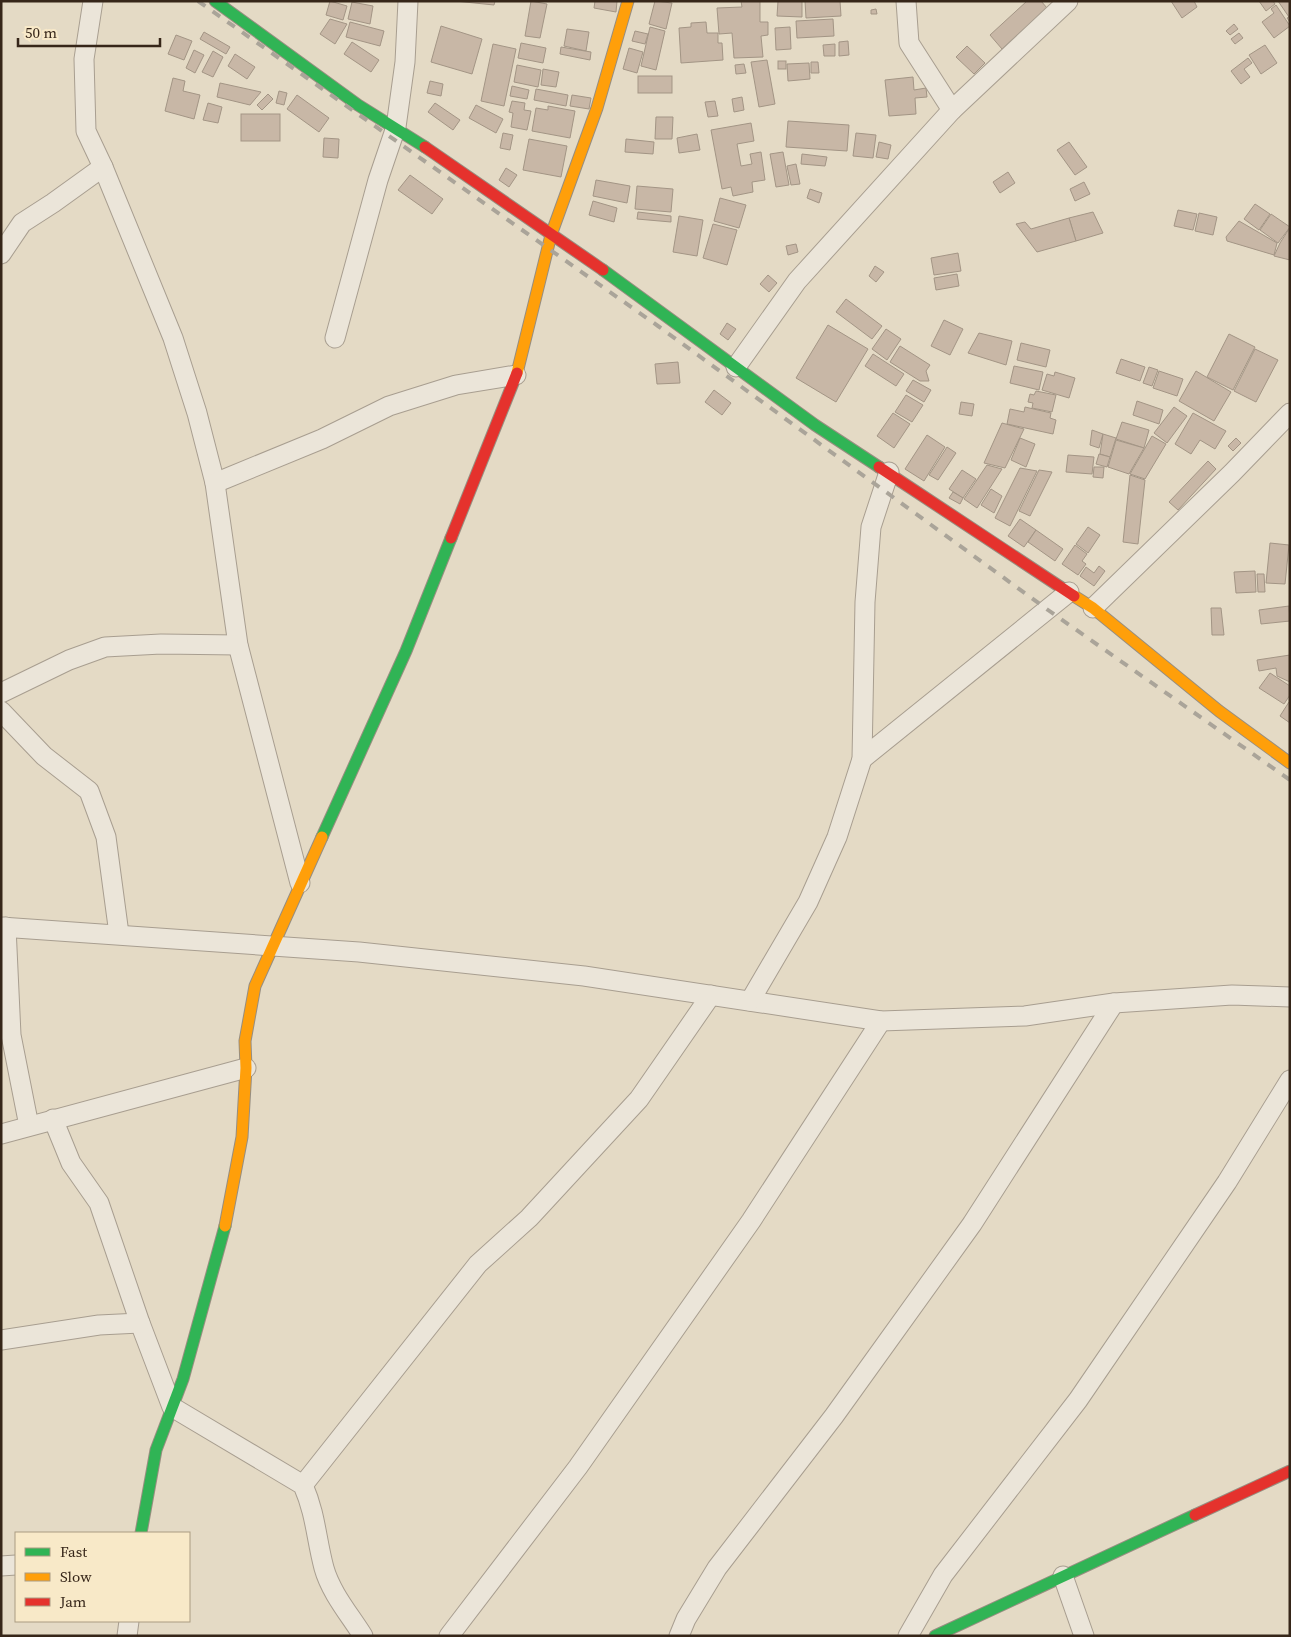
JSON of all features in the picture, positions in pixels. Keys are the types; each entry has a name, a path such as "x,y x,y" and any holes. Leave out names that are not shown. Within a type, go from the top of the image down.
{"street":[{"path":"93,1 84,59 86,131 103,166 173,338 197,413 215,483 238,644 300,883"},
{"path":"215,1 358,105 396,127 606,272 815,425 1093,608 1219,712 1290,763"},
{"path":"335,338 378,180 396,127 405,62 408,1"},
{"path":"141,1532 156,1450 184,1379 229,1212 242,1137 246,1068 244,1041 255,986 406,652 516,375 551,235 597,108 628,1"},
{"path":"906,1 909,43 952,110"},
{"path":"736,367 797,282 952,110 1068,1"},
{"path":"1,254 22,222 53,203 103,166"},
{"path":"215,483 322,439 389,406 456,385 516,375"},
{"path":"1093,608 1232,473 1290,413"},
{"path":"750,1001 808,902 837,837 862,759 865,602 871,527 889,472"},
{"path":"862,759 1069,592"},
{"path":"1,693 69,660 106,647 162,644 238,644"},
{"path":"1,711 44,756 89,791 106,837 119,934"},
{"path":"29,1126 11,1035 4,927 272,945 584,976 881,1021 1026,1016 1114,1003 1232,995 1290,997"},
{"path":"303,1485 478,1264 529,1218 639,1099 710,995"},
{"path":"679,1636 686,1619 718,1568 834,1416 972,1224 1114,1003"},
{"path":"449,1636 578,1467 740,1237 881,1021"},
{"path":"1,1134 246,1068"},
{"path":"908,1636 943,1575 1095,1376 1227,1182 1290,1080"},
{"path":"53,1119 71,1163 99,1203 140,1323 172,1407 303,1485 313,1508 324,1569 332,1587 363,1636"},
{"path":"1,1340 99,1325 140,1323"},
{"path":"935,1636 1290,1471"},
{"path":"1,1566 15,1565"},
{"path":"1063,1576 1084,1636"},
{"path":"127,1636 129,1622"}],"building":[{"path":"330,1 347,6 343,20 326,15"},
{"path":"455,1 495,1 494,5"},
{"path":"531,1 547,4 540,38 525,36"},
{"path":"595,1 617,1 616,12 594,8"},
{"path":"655,1 672,3 666,29 649,24"},
{"path":"741,1 760,1 760,22 768,22 768,35 761,36 763,57 734,58 732,33 719,34 717,8 742,7"},
{"path":"778,1 802,1 802,17 777,16"},
{"path":"805,1 840,1 841,16 806,18"},
{"path":"1027,1 1041,1 1047,8 1002,49 990,35"},
{"path":"1171,1 1194,1 1197,7 1182,18"},
{"path":"1259,1 1273,1 1275,4 1266,11"},
{"path":"1278,1 1290,1 1290,22 1287,18 1289,17"},
{"path":"352,2 373,6 370,24 348,19"},
{"path":"1276,5 1290,26 1274,38 1262,22 1274,13 1271,9"},
{"path":"876,9 877,14 871,14 871,10"},
{"path":"330,19 347,24 335,44 320,34"},
{"path":"833,19 834,36 797,38 796,21"},
{"path":"350,22 384,31 380,46 346,37"},
{"path":"706,22 707,33 718,33 718,43 722,43 723,60 681,63 679,28 691,27 691,23"},
{"path":"1234,24 1238,29 1230,35 1226,31"},
{"path":"441,26 482,39 472,74 431,62"},
{"path":"650,27 665,31 656,70 641,66"},
{"path":"790,27 791,49 776,50 775,28"},
{"path":"567,29 589,32 586,51 564,46"},
{"path":"635,31 648,34 645,44 632,41"},
{"path":"204,32 230,47 226,54 200,39"},
{"path":"1239,33 1243,38 1235,44 1231,39"},
{"path":"176,35 192,41 184,60 168,54"},
{"path":"848,41 849,55 839,56 839,42"},
{"path":"352,42 379,60 371,72 344,54"},
{"path":"521,43 546,48 543,63 518,58"},
{"path":"493,44 516,49 504,106 481,101"},
{"path":"835,44 835,56 824,56 823,45"},
{"path":"1265,45 1277,63 1261,74 1249,55"},
{"path":"967,46 985,63 974,74 956,57"},
{"path":"561,47 591,52 590,60 560,54"},
{"path":"629,48 643,52 637,73 623,69"},
{"path":"194,50 204,55 195,73 186,68"},
{"path":"213,51 223,57 213,77 202,72"},
{"path":"235,54 255,67 247,79 228,66"},
{"path":"1248,58 1252,63 1244,69 1250,77 1241,84 1231,71"},
{"path":"767,60 775,104 759,107 751,62"},
{"path":"778,61 786,61 786,69 778,69"},
{"path":"811,62 818,62 819,73 811,73"},
{"path":"809,63 810,79 788,81 787,64"},
{"path":"744,64 746,73 736,74 735,65"},
{"path":"517,65 541,70 538,87 514,82"},
{"path":"543,69 559,72 556,87 541,85"},
{"path":"638,76 672,76 672,93 638,93"},
{"path":"913,77 914,90 926,88 927,97 915,98 916,114 889,116 885,80"},
{"path":"173,78 185,81 183,91 200,95 194,119 165,111"},
{"path":"430,81 443,84 441,96 427,93"},
{"path":"220,83 261,92 250,105 217,97"},
{"path":"512,86 529,90 527,99 510,96"},
{"path":"536,89 568,95 566,106 534,100"},
{"path":"279,91 287,93 284,105 276,103"},
{"path":"268,94 273,99 262,110 257,105"},
{"path":"297,95 329,118 319,132 287,109"},
{"path":"572,95 591,98 589,109 570,106"},
{"path":"742,97 744,110 734,112 732,99"},
{"path":"512,101 525,103 524,110 531,111 527,130 511,127 513,113 509,112"},
{"path":"715,101 718,116 708,117 705,102"},
{"path":"208,103 222,107 218,123 203,120"},
{"path":"435,103 460,120 453,130 428,112"},
{"path":"476,105 503,119 496,133 469,118"},
{"path":"548,106 575,111 570,138 532,131 536,108 548,110"},
{"path":"241,114 280,114 280,141 241,141"},
{"path":"656,117 673,117 672,139 655,139"},
{"path":"788,121 849,125 847,151 786,147"},
{"path":"751,123 754,141 737,144 741,166 752,164 750,154 761,152 765,180 752,182 753,192 733,196 731,187 722,189 711,130"},
{"path":"503,133 513,135 510,150 500,148"},
{"path":"856,133 876,135 873,158 853,156"},
{"path":"697,134 700,150 679,153 677,138"},
{"path":"324,138 339,139 338,158 323,157"},
{"path":"529,139 567,146 561,177 523,170"},
{"path":"626,139 654,142 653,154 625,152"},
{"path":"879,142 891,145 888,159 876,157"},
{"path":"1069,142 1087,167 1075,175 1057,150"},
{"path":"783,152 789,185 776,187 770,154"},
{"path":"802,154 827,157 825,166 801,164"},
{"path":"796,164 800,184 791,185 787,166"},
{"path":"506,168 517,175 509,187 499,180"},
{"path":"1008,172 1015,183 1000,193 993,182"},
{"path":"410,175 443,199 432,214 398,190"},
{"path":"596,180 630,186 627,203 593,196"},
{"path":"1084,182 1090,194 1075,201 1070,189"},
{"path":"637,186 673,189 671,212 635,209"},
{"path":"810,189 822,193 819,203 807,198"},
{"path":"720,198 746,205 739,228 714,221"},
{"path":"593,201 617,208 614,222 589,215"},
{"path":"1255,204 1270,214 1259,230 1244,219"},
{"path":"1178,210 1197,214 1193,230 1174,226"},
{"path":"638,212 671,216 671,222 637,219"},
{"path":"1093,212 1103,233 1076,241 1069,218"},
{"path":"1199,213 1217,217 1213,235 1195,231"},
{"path":"1271,214 1290,227 1278,243 1260,230"},
{"path":"679,216 703,220 697,256 673,252"},
{"path":"1069,218 1076,241 1037,252 1016,224 1025,222 1031,229"},
{"path":"1239,221 1277,243 1274,255 1227,241 1226,237"},
{"path":"713,224 737,230 727,265 703,258"},
{"path":"1289,229 1290,260 1274,256"},
{"path":"796,244 798,252 788,255 786,246"},
{"path":"958,253 961,271 934,275 931,258"},
{"path":"875,266 884,272 876,282 869,276"},
{"path":"957,274 959,286 936,290 934,278"},
{"path":"768,275 777,283 769,292 760,284"},
{"path":"846,299 882,326 872,339 836,312"},
{"path":"944,320 963,329 950,355 931,346"},
{"path":"727,323 736,329 728,340 720,334"},
{"path":"828,325 868,349 836,402 796,378"},
{"path":"886,329 901,339 887,360 872,349"},
{"path":"979,333 1012,341 1006,365 968,353"},
{"path":"1229,334 1255,347 1233,390 1207,377"},
{"path":"1021,343 1050,350 1046,367 1017,360"},
{"path":"900,346 930,365 926,371 929,381 920,381 890,362"},
{"path":"1255,349 1278,360 1256,402 1234,391"},
{"path":"873,354 904,374 896,386 865,366"},
{"path":"1121,359 1145,367 1140,381 1116,373"},
{"path":"678,362 680,383 657,384 655,364"},
{"path":"1014,366 1043,372 1039,390 1010,383"},
{"path":"1149,367 1158,370 1152,386 1143,383"},
{"path":"1159,371 1183,379 1177,396 1153,388"},
{"path":"1196,371 1231,392 1214,421 1179,401"},
{"path":"1055,372 1075,378 1069,398 1042,390 1047,374 1054,376"},
{"path":"913,380 931,390 924,402 906,391"},
{"path":"714,390 731,403 722,415 705,402"},
{"path":"1036,391 1056,395 1052,412 1032,408 1033,403 1028,402 1030,394 1034,395"},
{"path":"906,395 923,405 912,422 895,412"},
{"path":"1137,401 1163,410 1159,424 1133,415"},
{"path":"961,402 974,404 972,416 959,414"},
{"path":"1025,407 1051,413 1050,418 1056,420 1053,434 1007,424 1010,409 1024,412"},
{"path":"1174,407 1187,416 1167,443 1154,433"},
{"path":"893,413 910,424 894,448 877,436"},
{"path":"1193,413 1226,431 1215,449 1200,440 1191,454 1175,444"},
{"path":"1122,422 1149,430 1144,448 1116,439"},
{"path":"1002,423 1024,429 1005,468 984,463"},
{"path":"1092,430 1103,434 1099,448 1090,445"},
{"path":"1103,434 1116,438 1110,457 1100,454"},
{"path":"927,435 945,447 924,481 905,469"},
{"path":"1152,436 1166,444 1145,479 1130,474"},
{"path":"1020,438 1035,444 1026,467 1011,460"},
{"path":"1236,438 1241,443 1233,451 1228,446"},
{"path":"1116,440 1144,448 1129,474 1108,467"},
{"path":"947,447 956,453 938,480 929,475"},
{"path":"1099,454 1110,457 1107,467 1096,464"},
{"path":"1068,455 1094,457 1092,474 1066,472"},
{"path":"1208,461 1216,469 1178,510 1169,502"},
{"path":"987,465 1002,469 977,508 964,499"},
{"path":"1094,467 1104,467 1103,478 1093,477"},
{"path":"1020,468 1037,471 1010,526 995,518"},
{"path":"962,470 976,479 963,498 949,489"},
{"path":"1039,470 1052,472 1030,516 1019,511"},
{"path":"1130,475 1145,480 1138,544 1123,542"},
{"path":"991,489 1002,496 994,513 981,505"},
{"path":"953,492 963,498 960,504 949,498"},
{"path":"1020,519 1036,530 1024,547 1008,536"},
{"path":"1088,527 1100,535 1088,553 1076,544"},
{"path":"1036,530 1063,549 1055,561 1028,542"},
{"path":"1270,543 1289,545 1285,584 1266,583"},
{"path":"1075,545 1087,554 1082,561 1086,564 1078,575 1062,564"},
{"path":"1099,566 1105,571 1094,586 1080,576 1086,567 1094,573"},
{"path":"1255,571 1256,592 1236,593 1234,572"},
{"path":"1257,574 1264,574 1265,592 1258,592"},
{"path":"1289,606 1290,621 1261,624 1259,610"},
{"path":"1211,608 1221,608 1224,635 1212,635"},
{"path":"1290,655 1290,682 1277,676 1276,668 1259,671 1257,660"},
{"path":"1270,673 1290,686 1290,695 1284,704 1259,688"},
{"path":"1290,703 1290,723 1280,716"}],"railway":[{"path":"198,1 658,326 1048,610 1290,780"}],"traffic: fast":[{"path":"215,1 358,105 425,147"},
{"path":"603,270 815,425 879,467"},
{"path":"322,837 406,651 451,538"},
{"path":"141,1532 156,1450 183,1379 225,1226"},
{"path":"935,1636 1195,1515"}],"traffic: slow":[{"path":"517,373 551,235 597,108 628,1"},
{"path":"1074,596 1093,608 1219,711 1290,763"},
{"path":"225,1226 242,1137 246,1068 245,1041 255,986 322,837"}],"traffic: jam":[{"path":"425,147 603,270"},
{"path":"451,538 517,373"},
{"path":"879,467 1074,596"},
{"path":"1195,1515 1290,1471"}]}
